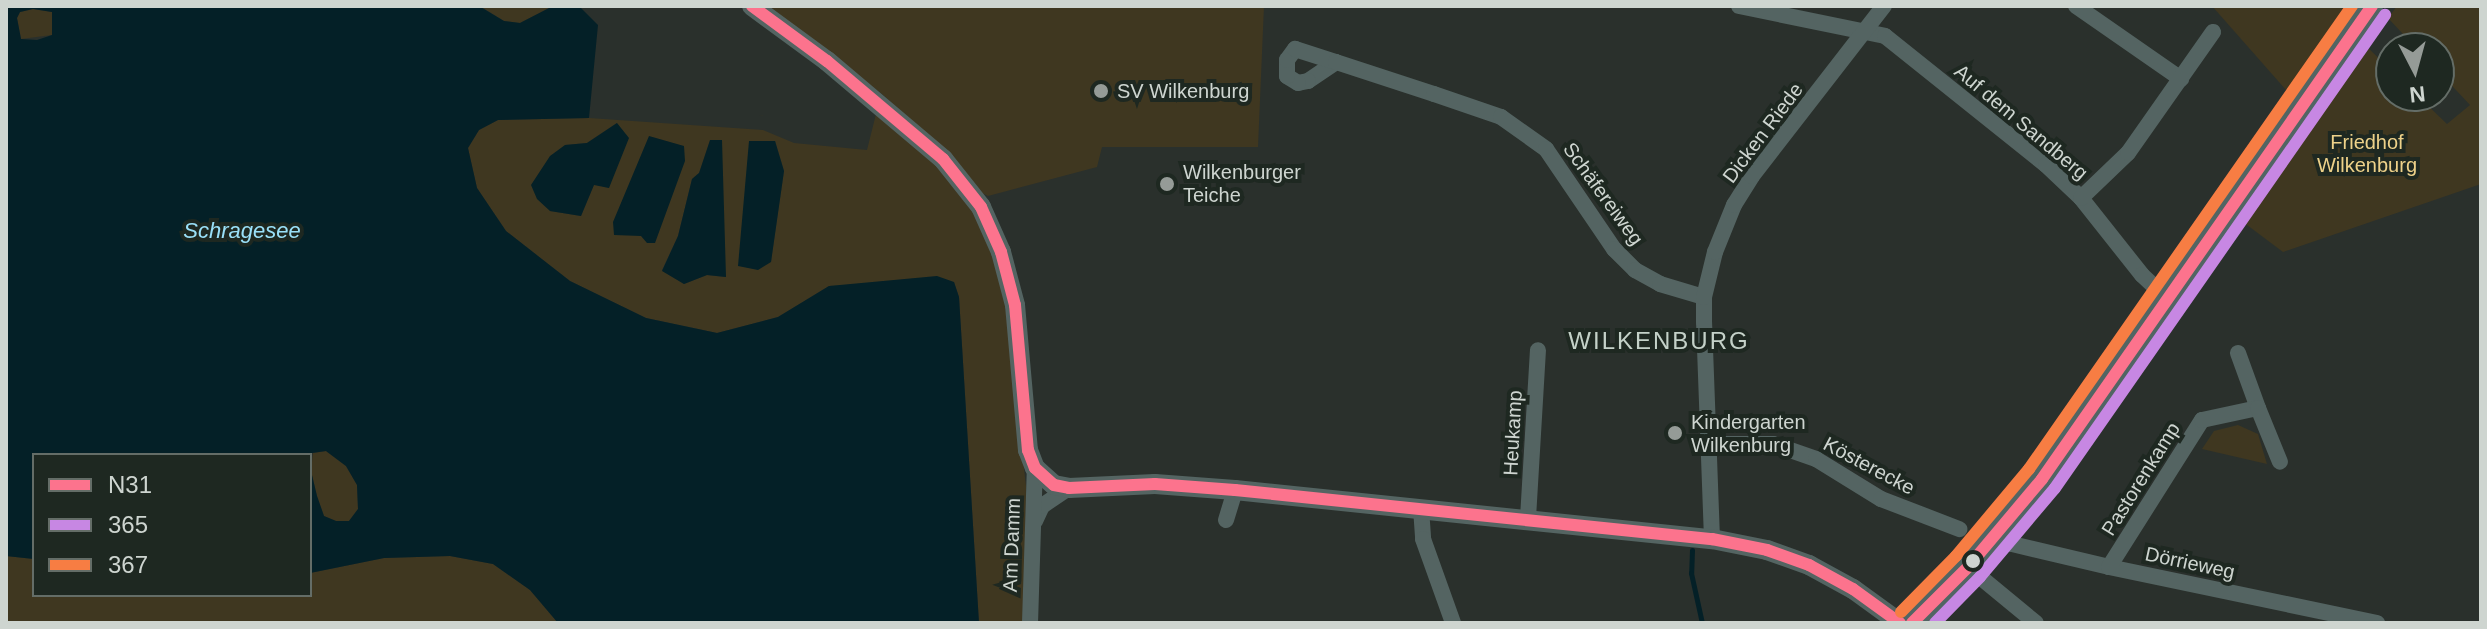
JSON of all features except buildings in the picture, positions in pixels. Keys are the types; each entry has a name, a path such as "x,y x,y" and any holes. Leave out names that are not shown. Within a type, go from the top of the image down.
{"main road":[{"path":"1912,623 1968,567 2042,479 2372,6"}],"street":[{"path":"752,6 827,61 943,159 981,207 1010,278 1028,450 1035,468 1054,485 1069,488 1155,484 1235,490 1712,539 1767,550 1809,565 1853,589 1900,623"},
{"name":"Auf dem Sandberg","path":"1739,6 1885,36 2046,165 2081,198 2142,275 2168,299"},
{"name":"Dicken Riede","path":"1712,539 1704,297 1715,252 1734,205 1752,176 1884,6"},
{"path":"2076,6 2181,79"},
{"path":"2081,198 2128,153 2213,32"},
{"name":"Schäfereiweg","path":"1336,62 1501,117 1525,131 1546,149 1614,249 1635,270 1660,284 1704,297"},
{"name":"Heukamp","path":"1528,518 1538,350"},
{"path":"2238,353 2280,462"},
{"name":"Pastorenkamp","path":"2109,567 2202,420 2258,408"},
{"name":"Kösterecke","path":"1710,444 1773,444 1816,459 1881,499 1959,529"},
{"name":"Am Damm","path":"1030,623 1035,468"},
{"path":"1033,526 1042,506 1069,488"},
{"path":"1226,520 1235,490"},
{"path":"1421,508 1423,539 1453,623"},
{"name":"Dörrieweg","path":"1997,534 2012,544 2109,567 2377,623"},
{"path":"1968,567 2036,623"}],"green space":[{"path":"480,6 553,6 520,23 504,21"},
{"name":"SV Wilkenburg","path":"767,6 1264,6 1258,147 1102,147 1097,167 988,196 948,153 882,94"},
{"path":"2212,6 2358,6 2294,99"},
{"name":"Friedhof Wilkenburg","path":"2397,6 2481,6 2481,184 2283,252 2243,222 2366,46 2375,55 2375,112 2435,112 2447,124 2470,105 2455,89 2455,32 2401,32 2388,18"},
{"path":"33,9 52,12 52,35 21,39 17,18 20,12"},
{"path":"877,110 937,163 975,211 989,240 1003,287 1026,486 1025,623 979,623 959,297 954,282 829,286 778,317 717,333 646,318 570,281 506,231 477,188 468,148 479,130 498,120 589,118 763,130 794,143 867,150","holes":["617,123 609,188 594,184 581,216 550,211 565,145 587,143","749,141 775,141 784,171 771,262","699,173 725,277 707,275 684,284 662,270 678,236 692,179"]},
{"path":"2238,425 2258,434 2267,464 2202,449 2214,431"},
{"path":"326,451 346,466 357,485 358,509 349,521 336,521 324,516 312,475 313,453"},
{"path":"6,556 32,559 32,597 312,597 312,573 384,558 450,556 493,564 530,590 558,623 6,623"}],"water":[{"name":"Schragesee","path":"6,6 479,6 504,21 520,23 553,6 579,6 598,25 589,118 498,120 479,130 468,148 477,188 506,231 570,281 646,318 717,333 778,317 829,286 937,276 954,282 959,297 979,623 558,623 530,590 493,564 450,556 384,558 312,573 312,475 324,516 336,521 349,521 358,509 357,485 346,466 326,451 32,453 32,559 6,556","holes":["33,9 52,12 52,35 37,40 21,39 17,18 20,12"]},
{"path":"617,123 629,138 609,188 594,185 581,216 550,211 537,199 531,185 550,156 565,145 587,143"},
{"path":"649,136 684,146 685,161 655,243 647,243 641,236 614,235 613,222"},
{"path":"710,140 722,140 726,277 707,275 684,284 662,271 678,236 692,179 699,173"},
{"path":"749,141 775,141 784,171 771,262 758,270 738,266"}],"waterway":[{"path":"1692,550 1691,573 1702,623"}],"transit line":[{"name":"N31","path":"752,6 827,61 943,159 981,207 1001,252 1015,305 1028,450 1035,468 1054,485 1069,488 1155,484 1235,490 1712,539 1767,550 1809,565 1853,589 1900,623"},
{"name":"367","path":"1901,612 1956,556 2029,469 2352,6"},
{"name":"N31","path":"1912,623 1968,567 2042,479 2372,6"},
{"name":"365","path":"1935,623 1980,577 2055,488 2385,15"}],"place":[{"name":"SV Wilkenburg","path":"1101,91"},
{"name":"Wilkenburger Teiche","path":"1167,184"},
{"name":"Kindergarten Wilkenburg","path":"1675,433"}],"district":[{"name":"WILKENBURG","path":"1659,341"}]}
